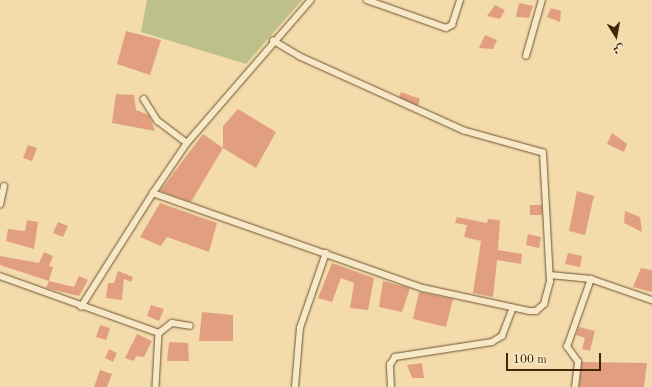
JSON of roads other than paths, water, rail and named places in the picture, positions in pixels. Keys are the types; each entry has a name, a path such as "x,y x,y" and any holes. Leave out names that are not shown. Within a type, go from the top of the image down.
{"street":[{"path":"81,307 153,193 187,143 273,41 311,0"},
{"path":"367,0 446,28 452,25 460,0"},
{"path":"526,56 542,0"},
{"path":"153,193 423,288 529,311 540,308 544,304 550,275 543,154 464,131 300,57 273,41"},
{"path":"144,99 158,121 187,143"},
{"path":"0,205 4,186"},
{"path":"295,387 300,328 326,253"},
{"path":"550,275 591,279 652,300"},
{"path":"0,276 81,307 159,333"},
{"path":"575,387 578,362 567,347 591,279"},
{"path":"391,387 390,365 395,357 492,342 502,336 513,308"},
{"path":"156,387 159,333 172,323 190,326"}]}
